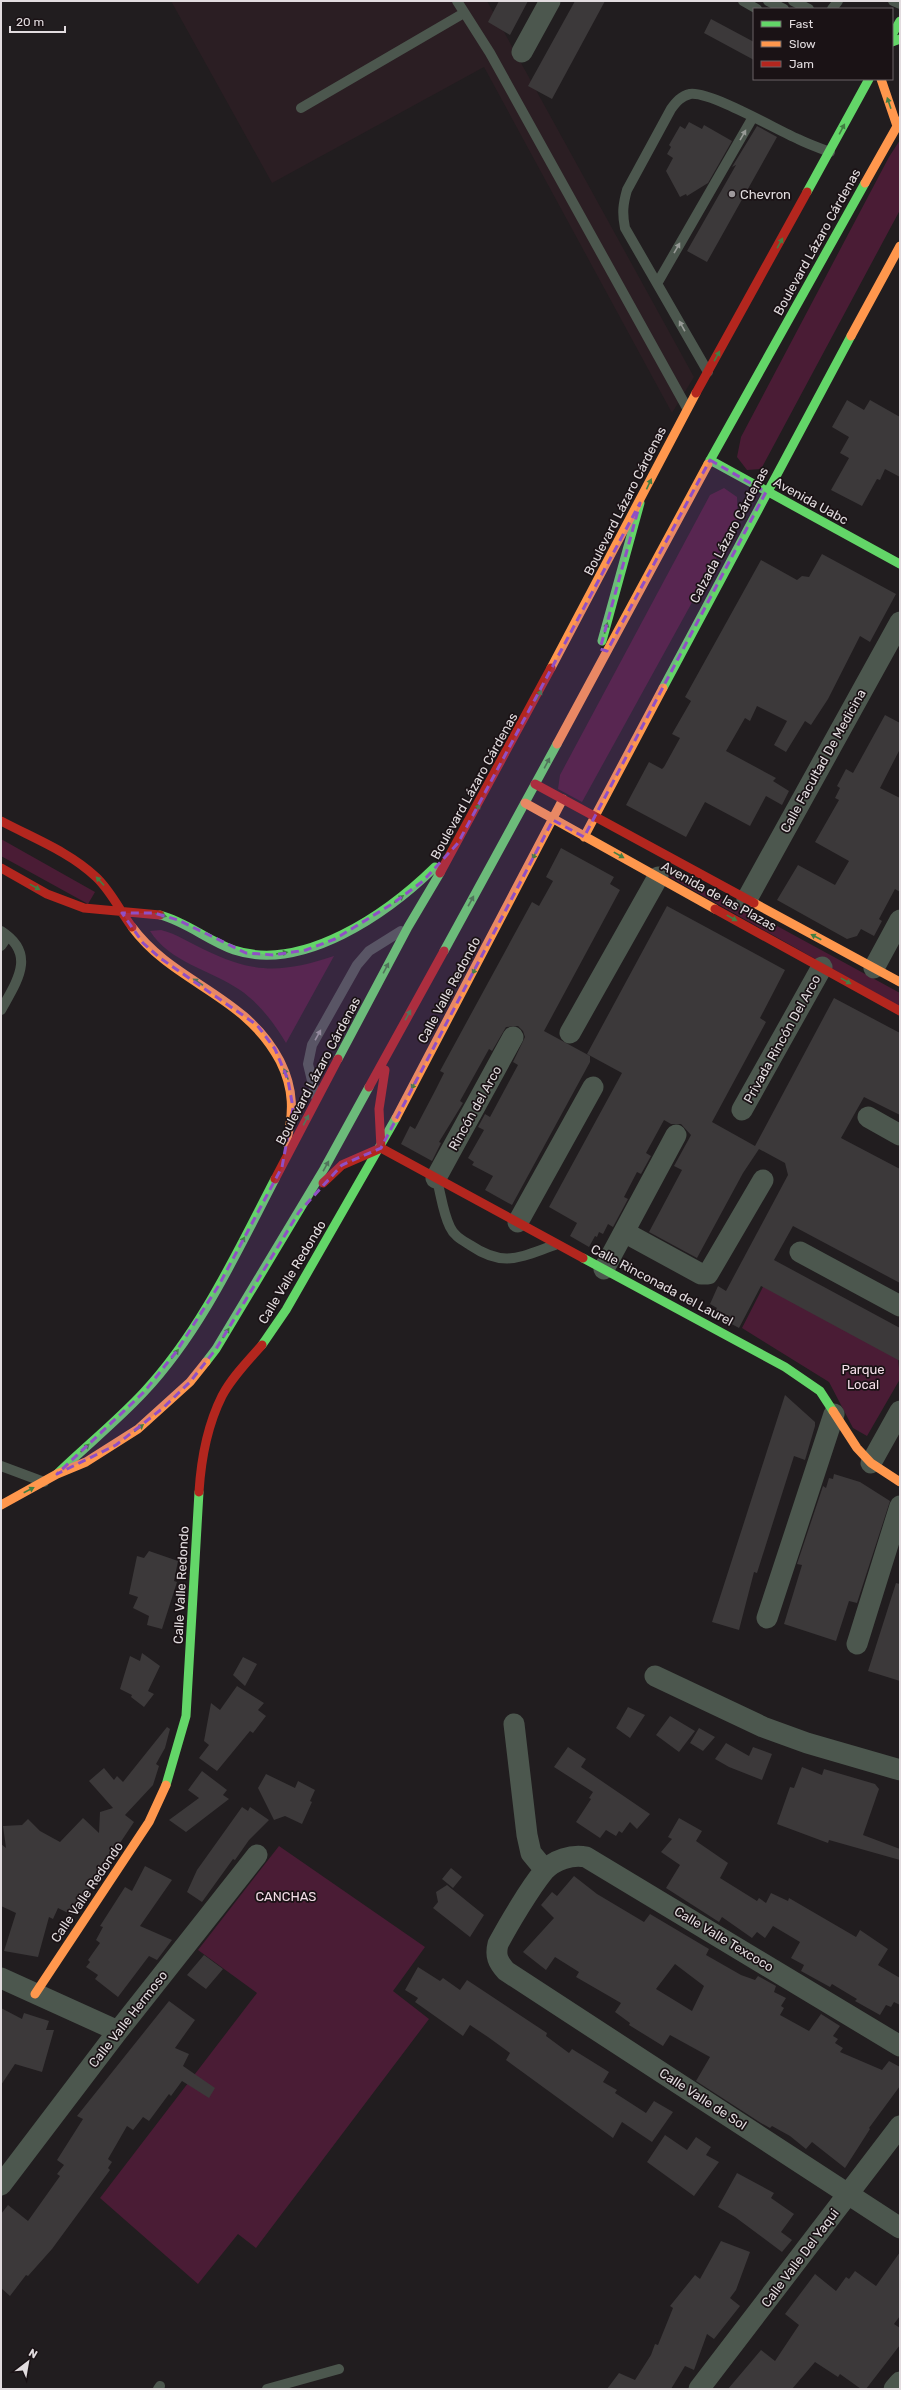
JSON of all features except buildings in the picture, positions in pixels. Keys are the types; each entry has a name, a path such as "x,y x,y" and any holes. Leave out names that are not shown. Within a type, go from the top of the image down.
{"main road":[{"path":"893,33 900,21"},
{"name":"Boulevard Lázaro Cárdenas","path":"1,1505 46,1482 57,1474 144,1392 176,1352 219,1285 408,927 458,843 640,503 687,408 868,80"},
{"path":"881,80 899,124"},
{"name":"Boulevard Lázaro Cárdenas","path":"57,1474 86,1462 116,1445 163,1408 190,1382 216,1349 299,1212 536,784 710,460 899,124"},
{"name":"Calzada Lázaro Cárdenas","path":"584,837 766,492 900,246"},
{"name":"Avenida Uabc","path":"710,460 900,564"},
{"path":"592,679 640,503"},
{"name":"Avenida de las Plazas","path":"536,784 900,982"},
{"name":"Calle Valle Redondo","path":"35,1994 149,1822 160,1802 175,1759 186,1716 201,1465 207,1438 222,1398 234,1378 269,1336 286,1310 381,1148 564,800"},
{"name":"Avenida de las Plazas","path":"525,803 553,820 900,1010"},
{"path":"1,820 75,862 96,877 109,891 122,913 144,943 160,958 235,1006 257,1025 275,1049 288,1080 293,1108 282,1167"},
{"path":"1,868 77,907 122,913 154,913 178,920 222,944 246,953 274,955 306,950 335,938 392,904 423,881 458,843"},
{"path":"299,1212 324,1182 342,1165 381,1148 378,1123 380,1087 394,1040"},
{"name":"Calle Rinconada del Laurel","path":"381,1148 785,1367 820,1391 857,1448 871,1463 900,1482"}],"street":[{"path":"522,52 550,1"},
{"name":"Calle Facultad De Medicina","path":"747,899 900,622"},
{"path":"570,1033 658,877"},
{"path":"874,968 900,920"},
{"name":"Privada Rincón Del Arco","path":"742,1110 822,968"},
{"name":"Rincón del Arco","path":"436,1178 513,1037"},
{"path":"518,1222 593,1087"},
{"path":"868,1117 900,1135"},
{"path":"604,1268 676,1135"},
{"path":"624,1232 701,1274 708,1274 712,1270 763,1180"},
{"path":"800,1252 900,1306"},
{"path":"871,1463 900,1412"},
{"path":"767,1618 834,1414"},
{"path":"857,1644 900,1506"},
{"path":"655,1676 763,1727 808,1743 900,1770"},
{"path":"514,1724 526,1836 531,1853 545,1870"},
{"name":"Calle Valle Hermoso","path":"1,2185 118,2031 257,1855"},
{"name":"Calle Valle Texcoco","path":"545,1870 567,1857 575,1855 602,1865 900,2046"},
{"name":"Calle Valle de Sol","path":"545,1870 498,1944 496,1954 499,1963 506,1971 900,2228"},
{"path":"1,1978 118,2031"},
{"name":"Calle Valle Del Yaqui","path":"700,2389 900,2126"},
{"path":"894,2389 900,2382"}],"lane":[{"path":"457,1 490,53 687,408"},
{"path":"743,1 755,8"},
{"path":"768,1 782,8"},
{"path":"793,1 807,8"},
{"path":"894,1 900,4"},
{"path":"301,108 464,13"},
{"path":"708,372 658,282 625,228 622,204 671,109 679,99 691,94 710,98 830,152"},
{"path":"658,282 753,117"},
{"path":"317,1099 310,1078 308,1064 312,1045 357,965 369,951 408,927"},
{"path":"1,946 5,933 18,944 22,956 15,984 1,1010"},
{"path":"436,1178 449,1227 454,1235 484,1255 495,1258 516,1258 558,1244"},
{"path":"1,1466 46,1482"},
{"path":"267,2389 339,2369"}],"highlighted area":[{"path":"710,460 766,492 584,837 553,820 381,1148 342,1165 299,1212 216,1349 190,1382 163,1408 116,1445 57,1474 144,1392 176,1352 219,1285 282,1167 293,1108 288,1080 275,1049 257,1025 160,958 143,943 122,913 154,913 178,920 246,953 274,955 306,950 335,939 392,904 423,881 458,843 640,503 600,649 607,651"}],"shaded area":[{"path":"171,1 487,1 694,377 672,413 484,67 272,183"}],"green space":[{"path":"900,140 900,210 761,469 747,470 737,457 741,437 889,157"},
{"path":"724,488 737,497 738,519 582,802 558,789 560,775 710,495"},
{"path":"1,839 95,892 88,904 1,856"},
{"path":"652,867 755,914 900,993 900,1007"},
{"path":"161,930 178,936 223,958 254,967 284,968 299,966 334,956 286,1043 266,1014 247,995 229,983 179,958 158,942 150,931"},
{"name":"Parque Local","path":"764,1285 898,1358 900,1379 867,1436 853,1428 829,1382 742,1328"},
{"name":"CANCHAS","path":"279,1846 425,1947 393,1991 429,2019 256,2248 238,2234 198,2284 100,2198 257,1993 198,1950"}],"traffic: fast":[{"path":"893,33 900,21"},
{"path":"893,42 900,39"},
{"path":"807,192 868,80"},
{"path":"708,464 865,183"},
{"path":"663,688 851,336"},
{"path":"710,460 900,564"},
{"path":"602,641 640,503"},
{"path":"444,951 557,744"},
{"path":"160,915 179,922 215,942 234,950 261,955 288,953 316,946 369,920 416,885 435,867"},
{"path":"338,1059 408,927 440,873"},
{"path":"206,1362 216,1349 324,1169 369,1087"},
{"path":"262,1345 286,1310 396,1118"},
{"path":"58,1473 134,1403 183,1343 217,1290 275,1179"},
{"path":"583,1258 785,1367 820,1391 833,1411"},
{"path":"166,1785 186,1716 199,1492"}],"traffic: slow":[{"path":"881,80 897,126"},
{"path":"865,183 900,121"},
{"path":"851,336 900,246"},
{"path":"551,668 696,393"},
{"path":"557,744 708,464"},
{"path":"584,837 663,688"},
{"path":"396,1118 563,799"},
{"path":"525,803 715,909"},
{"path":"754,903 900,982"},
{"path":"132,927 149,946 168,963 229,1004 248,1020 265,1038 280,1061 288,1081 291,1111 289,1132 286,1143"},
{"path":"1,1505 57,1474 86,1462 138,1429 190,1382 206,1362"},
{"path":"833,1411 857,1448 871,1463 900,1482"},
{"path":"35,1994 149,1822 166,1785"}],"traffic: jam":[{"path":"696,393 807,192"},
{"path":"440,873 551,668"},
{"path":"535,784 754,903"},
{"path":"1,821 51,846 86,868 106,888 132,927"},
{"path":"1,868 47,894 84,908 160,915"},
{"path":"715,909 900,1011"},
{"path":"369,1087 444,951"},
{"path":"275,1179 338,1059"},
{"path":"323,1183 342,1165 381,1148 379,1109 385,1070"},
{"path":"381,1148 583,1258"},
{"path":"199,1492 201,1468 206,1443 212,1419 217,1407 230,1382 262,1345"}],"place":[{"name":"Chevron","path":"732,194"}]}
